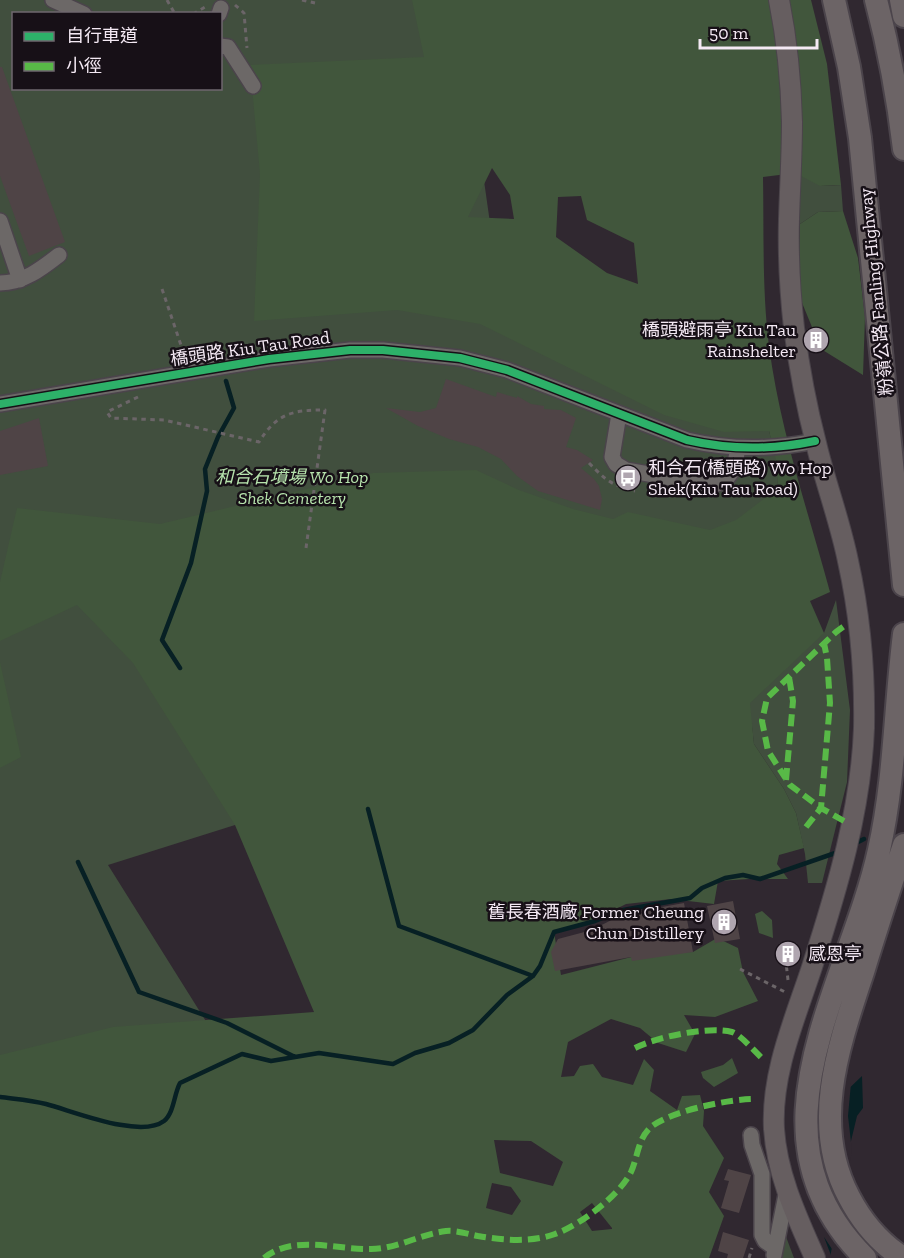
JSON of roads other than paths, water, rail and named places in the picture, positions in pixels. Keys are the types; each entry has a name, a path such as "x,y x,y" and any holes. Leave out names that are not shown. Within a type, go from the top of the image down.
{"highway":[{"name":"粉嶺公路 Fanling Highway","path":"834,0 860,138 904,585"},
{"path":"876,0 896,87 904,149"},
{"path":"901,0 904,16"},
{"path":"866,1258 837,1225 816,1181 807,1140 807,1095 821,1026 867,897 884,831 891,783 904,634"},
{"path":"903,1258 879,1238 854,1206 832,1152 829,1123 831,1089 840,1043 904,845"}],"main road":[{"path":"779,0 790,83 792,141 789,222 792,302 799,362 815,441 842,536 856,603 862,654 864,729 859,783 847,845 832,903 782,1061 776,1089 774,1131 780,1168 790,1199 815,1258"}],"street":[{"path":"53,0 80,12"},
{"path":"222,46 228,47 253,86"},
{"path":"0,221 20,280"},
{"path":"0,283 14,283 40,270 59,255"},
{"name":"橋頭路 Kiu Tau Road","path":"0,404 268,359 332,351 383,350 460,358 507,370 687,440 712,446 738,448 794,446 815,441"},
{"path":"619,414 612,457 616,464 626,470 711,485 719,484 729,478 734,468 738,448"},
{"path":"751,1136 762,1174 762,1235 774,1253"},
{"path":"774,1253 790,1199"}],"water":[{"path":"862,1076 863,1108 857,1116 851,1141 830,1258 807,1258 840,1097"}],"waterway":[{"path":"180,668 162,640 191,563 207,491 205,469 218,437 234,408 226,381"},
{"path":"368,809 399,926 533,976"},
{"path":"854,844 864,839"},
{"path":"0,1097 40,1103 106,1122 139,1127 153,1126 167,1118 180,1083 242,1054 271,1061 319,1053 393,1064 415,1053 449,1043 473,1030 507,995 533,976 540,966 554,932 595,921 623,910 690,898 702,888 725,878 743,875 760,879 841,851"},
{"path":"78,862 139,992 227,1023 295,1057"}],"place":[{"name":"橋頭避雨亭 Kiu Tau Rainshelter","path":"816,340"},
{"name":"和合石(橋頭路) Wo Hop Shek(Kiu Tau Road)","path":"628,478"},
{"name":"舊長春酒廠 Former Cheung Chun Distillery","path":"724,922"},
{"name":"感恩亭","path":"788,954"}],"park label":[{"name":"和合石墳場 Wo Hop Shek Cemetery","path":"292,487"}]}
